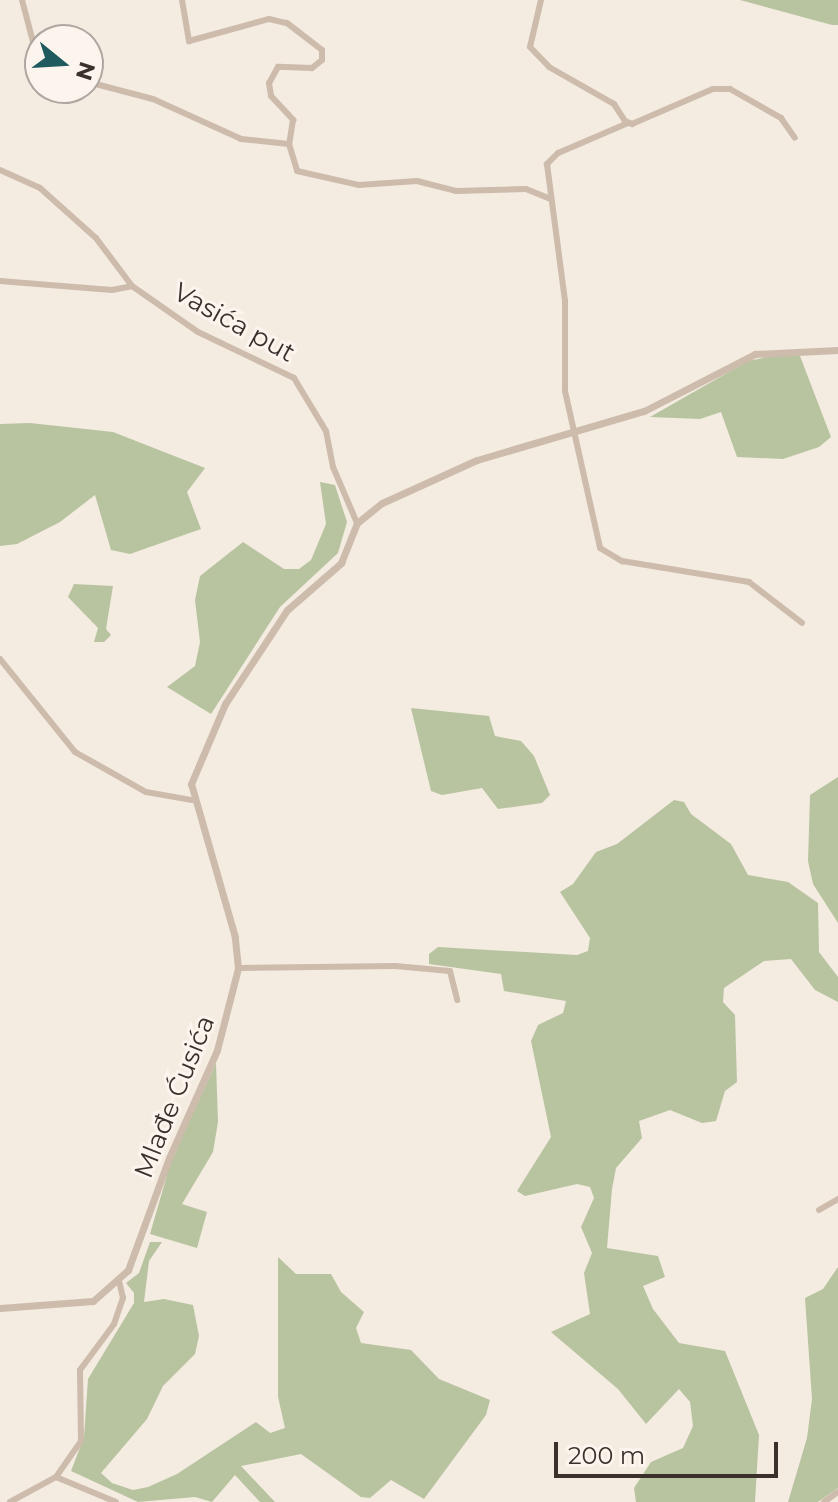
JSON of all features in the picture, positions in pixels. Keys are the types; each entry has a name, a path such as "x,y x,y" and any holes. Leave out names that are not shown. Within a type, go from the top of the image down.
{"street":[{"path":"22,0 28,24"},
{"path":"182,0 189,41 269,19 287,23 322,50 322,60 312,68 278,67 270,75 271,96 293,120 289,144 297,171 325,180 359,185 423,181 456,191 526,189 551,199"},
{"path":"541,0 530,47 549,67 614,104 628,123"},
{"path":"104,86 153,99 241,139 289,144"},
{"path":"795,138 781,118 720,88 628,123 553,157 547,173 565,300 565,391 583,487 604,554 749,582 802,623"},
{"name":"Vasića put","path":"0,170 51,198 105,247 132,286 198,332 294,378 326,431 333,467 357,523"},
{"path":"0,281 112,290 132,286"},
{"path":"0,659 75,752 146,792 192,800 191,784 225,704 287,610 341,563 357,523 382,503 477,460 575,435 644,411 765,351 838,350"},
{"name":"Mlađe Ćusića","path":"0,1308 79,1305 102,1296 119,1281 136,1253 169,1158 214,1058 238,968 235,937 192,800"},
{"path":"238,968 395,966 450,971 457,1000"},
{"path":"819,1210 838,1199"},
{"path":"10,1502 56,1477 79,1447 83,1431 80,1370 114,1324 123,1298 119,1281"},
{"path":"56,1477 116,1502"},
{"path":"824,1502 838,1492"}],"green space":[{"path":"740,0 838,0 838,25 832,25"},
{"path":"772,356 800,356 831,437 819,447 783,459 737,457 721,412 700,419 650,417 748,361"},
{"path":"30,423 113,432 205,468 187,492 201,529 130,554 111,550 95,495 60,522 17,544 0,546 0,424"},
{"path":"320,482 335,485 347,522 338,553 280,607 211,714 167,687 195,666 200,642 195,600 200,576 243,542 284,569 299,569 311,560 326,524"},
{"path":"74,584 113,586 106,629 111,635 104,642 94,642 98,628 68,597"},
{"path":"411,708 489,716 495,736 521,741 534,756 550,795 542,803 498,809 482,788 442,795 431,791"},
{"path":"838,777 838,923 813,884 808,861 810,795"},
{"path":"674,800 684,802 691,814 731,844 748,875 788,882 818,903 819,952 838,977 838,1002 815,990 791,959 764,961 724,988 723,1002 735,1015 737,1082 725,1091 716,1121 702,1123 670,1110 639,1121 642,1138 616,1168 612,1189 607,1248 658,1256 665,1277 643,1286 653,1309 679,1343 725,1351 759,1435 755,1502 636,1502 634,1488 651,1462 683,1448 693,1426 690,1402 679,1389 646,1424 618,1389 551,1332 590,1314 584,1273 592,1253 581,1227 594,1198 590,1187 577,1184 525,1196 517,1191 551,1137 531,1041 538,1025 563,1013 566,1001 504,991 501,974 429,964 429,954 438,947 577,955 588,951 590,938 560,892 573,884 596,852 617,844"},
{"path":"216,1063 218,1122 213,1152 182,1204 207,1212 197,1248 150,1234 171,1161"},
{"path":"150,1242 162,1242 149,1261 144,1302 164,1299 193,1305 199,1336 195,1354 163,1386 147,1419 101,1473 112,1483 133,1490 148,1487 177,1474 256,1422 270,1433 285,1428 278,1397 278,1257 296,1274 331,1274 341,1292 364,1312 356,1328 361,1343 411,1350 439,1379 490,1400 486,1415 424,1499 391,1480 370,1498 361,1497 301,1454 241,1466 275,1502 260,1502 235,1475 212,1502 195,1497 138,1502 71,1471 84,1437 88,1379 134,1303 134,1293 126,1283 139,1273"},
{"path":"838,1267 838,1488 818,1502 788,1502 807,1438 812,1399 805,1298 823,1289"}]}
